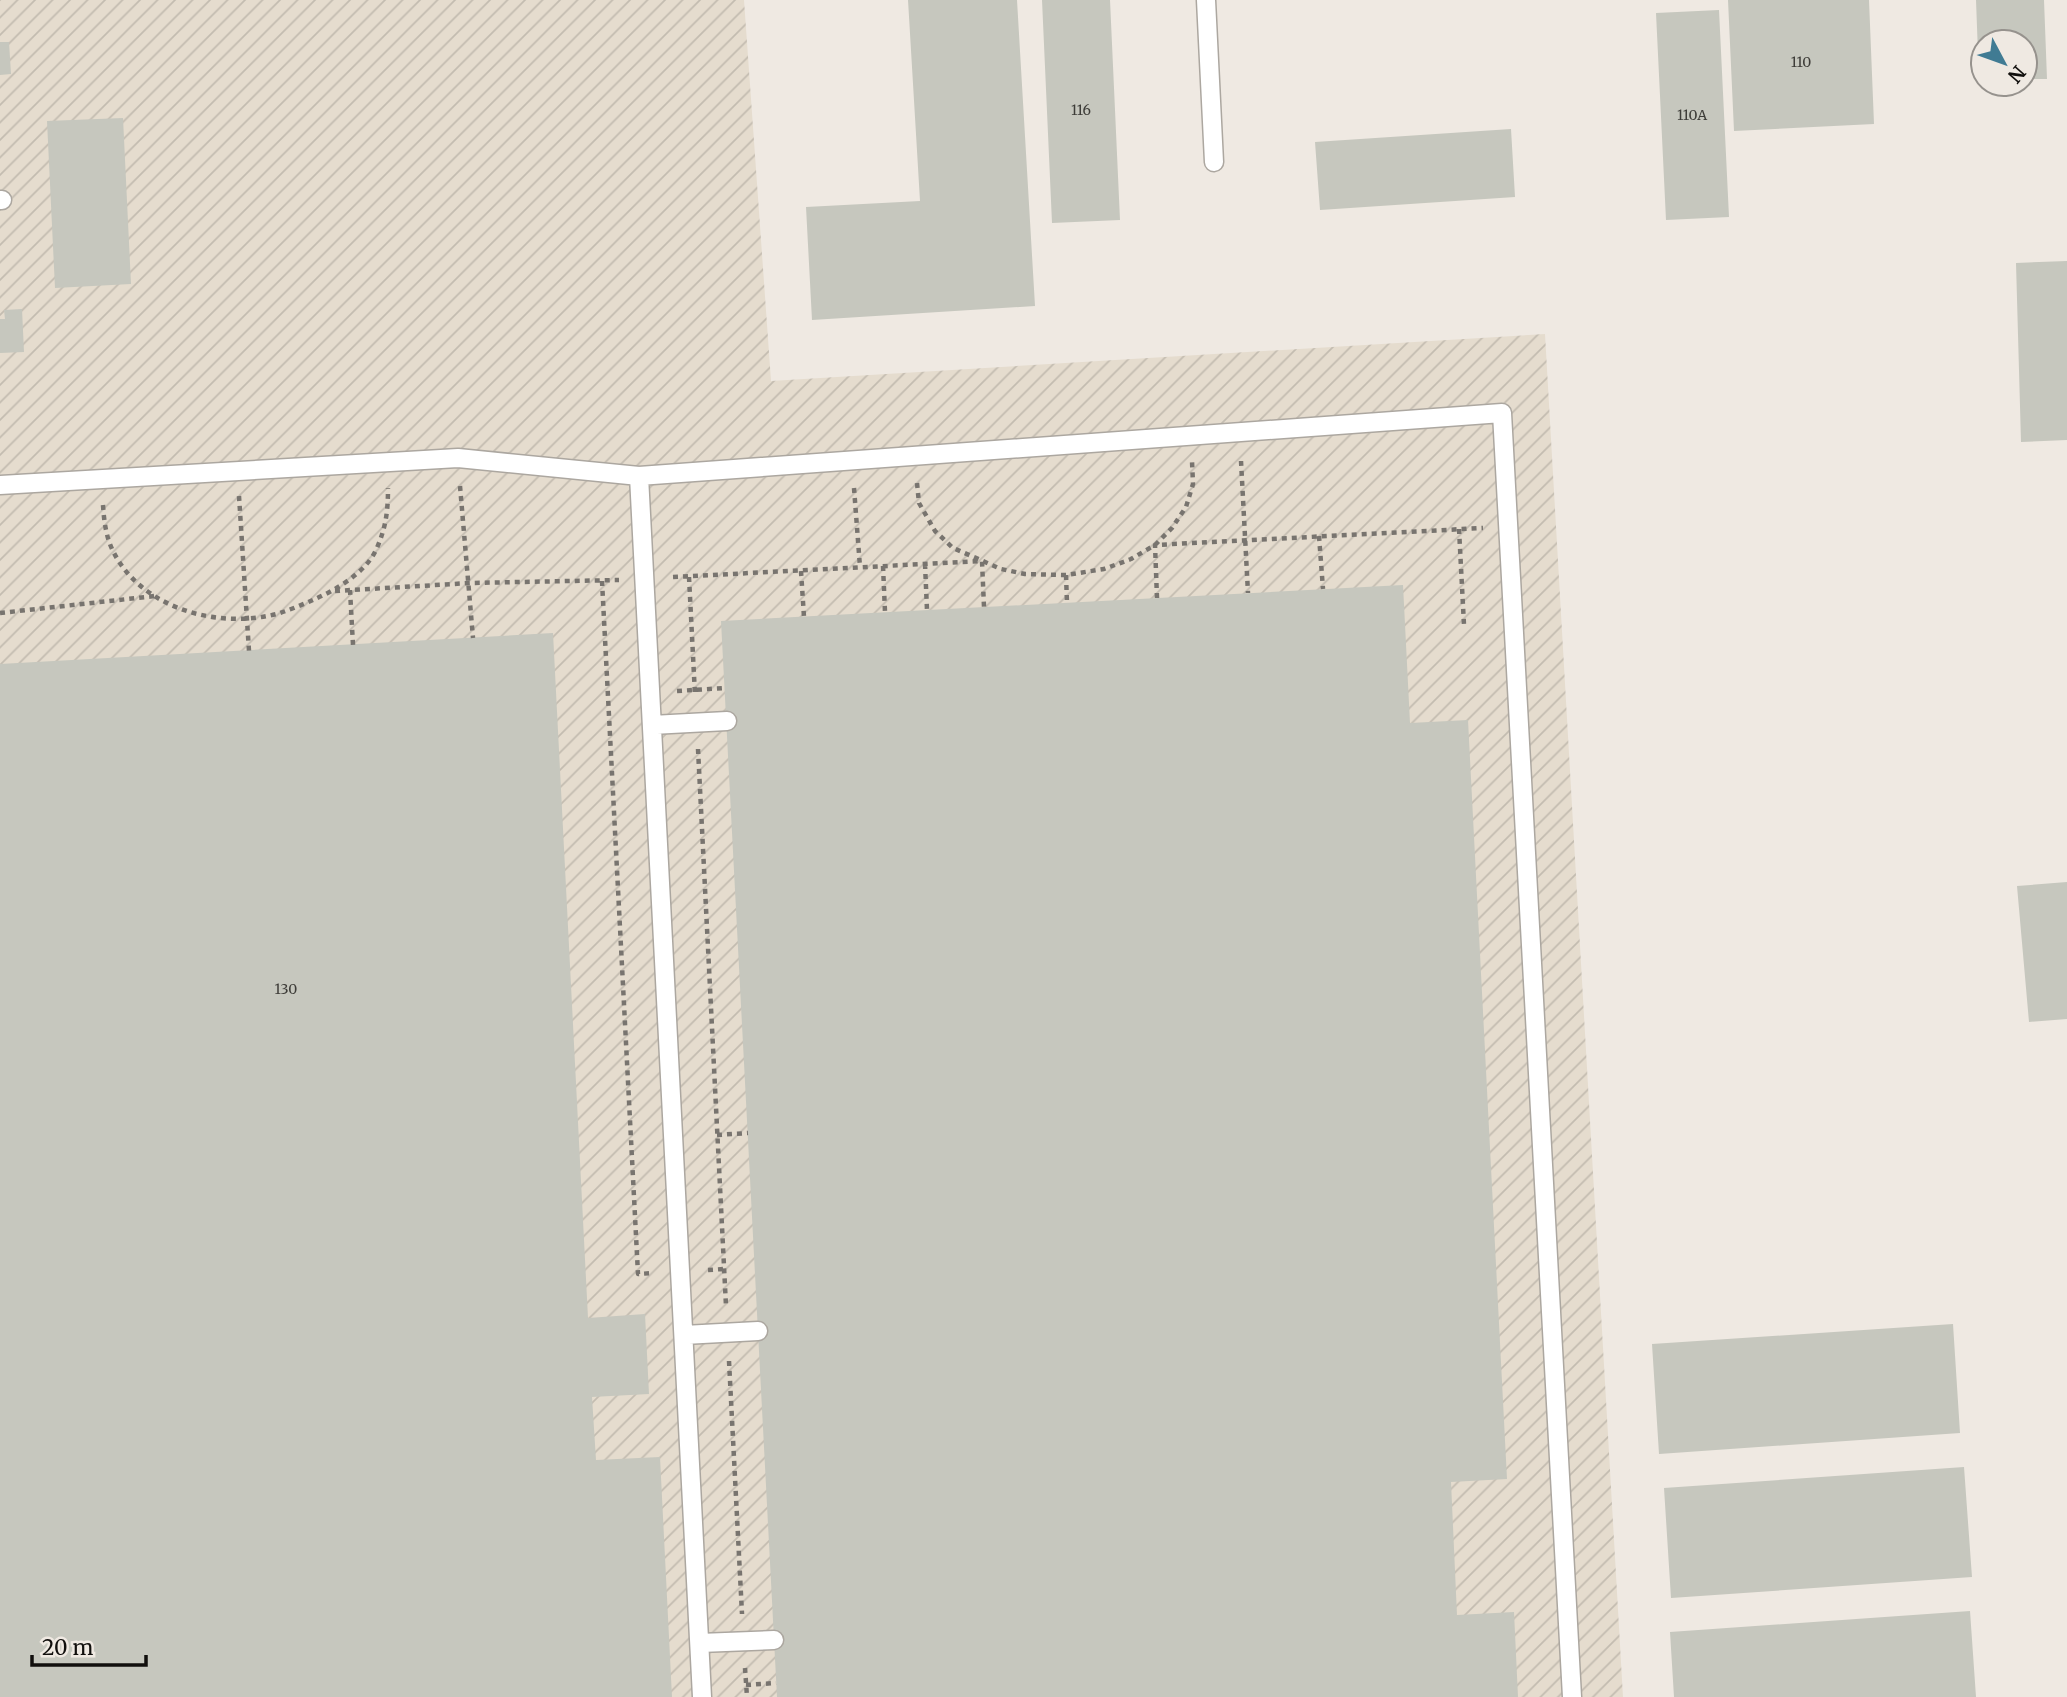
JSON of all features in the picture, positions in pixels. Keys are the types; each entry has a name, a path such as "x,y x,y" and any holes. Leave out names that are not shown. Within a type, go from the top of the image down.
{"lane":[{"path":"1206,0 1214,162"},
{"path":"0,485 458,458 639,476 1502,413 1572,1697"},
{"path":"639,476 702,1697"},
{"path":"652,725 727,721"},
{"path":"684,1335 758,1331"},
{"path":"700,1643 774,1640"}],"path":[{"path":"1239,432 1248,593"},
{"path":"916,456 919,503 935,531 953,548 1000,569 1024,574 1066,575 1104,569 1130,559 1155,545 1172,528 1186,507 1193,485 1191,436"},
{"path":"458,458 473,638"},
{"path":"852,460 860,567"},
{"path":"100,480 104,527 113,552 128,575 155,596 182,611 209,617 247,618 278,613 335,591 360,569 375,552 388,516 388,462"},
{"path":"238,471 249,651"},
{"path":"1155,545 1508,526"},
{"path":"1459,529 1464,625"},
{"path":"1320,537 1323,589"},
{"path":"1155,545 1157,598"},
{"path":"982,561 984,607"},
{"path":"925,564 927,610"},
{"path":"883,566 885,612"},
{"path":"802,570 804,617"},
{"path":"1066,575 1067,603"},
{"path":"689,577 747,1697"},
{"path":"602,581 638,1274"},
{"path":"350,590 353,645"},
{"path":"0,613 155,596"},
{"path":"650,692 725,688"},
{"path":"718,1135 748,1133"},
{"path":"746,1685 776,1683"}],"shaded area":[{"path":"0,0 744,0 771,381 1545,334 1623,1697 0,1697"}],"building":[{"path":"908,0 1017,0 1035,306 812,320 806,207 920,201"},
{"path":"1042,0 1110,0 1120,220 1052,223"},
{"path":"1728,0 1869,0 1874,124 1734,131"},
{"path":"1976,0 2044,0 2047,79 2039,79 2039,28 1977,28"},
{"path":"1719,10 1729,217 1666,220 1656,13"},
{"path":"0,42 9,42 11,74 0,75"},
{"path":"123,118 131,284 55,288 47,121"},
{"path":"1511,129 1515,197 1320,210 1315,142"},
{"path":"2067,261 2067,440 2021,442 2016,263"},
{"path":"22,309 24,352 0,353 0,319 5,319 4,310"},
{"path":"1403,585 1410,723 1468,720 1507,1479 1451,1482 1457,1615 1514,1612 1518,1697 777,1697 721,621"},
{"path":"553,633 588,1318 645,1314 649,1394 592,1397 596,1460 660,1457 672,1697 0,1697 0,664"},
{"path":"2067,882 2067,1019 2029,1022 2017,886"},
{"path":"1953,1324 1960,1433 1659,1454 1652,1344"},
{"path":"1964,1467 1972,1577 1671,1598 1664,1488"},
{"path":"1970,1611 1976,1697 1674,1697 1670,1632"}]}
